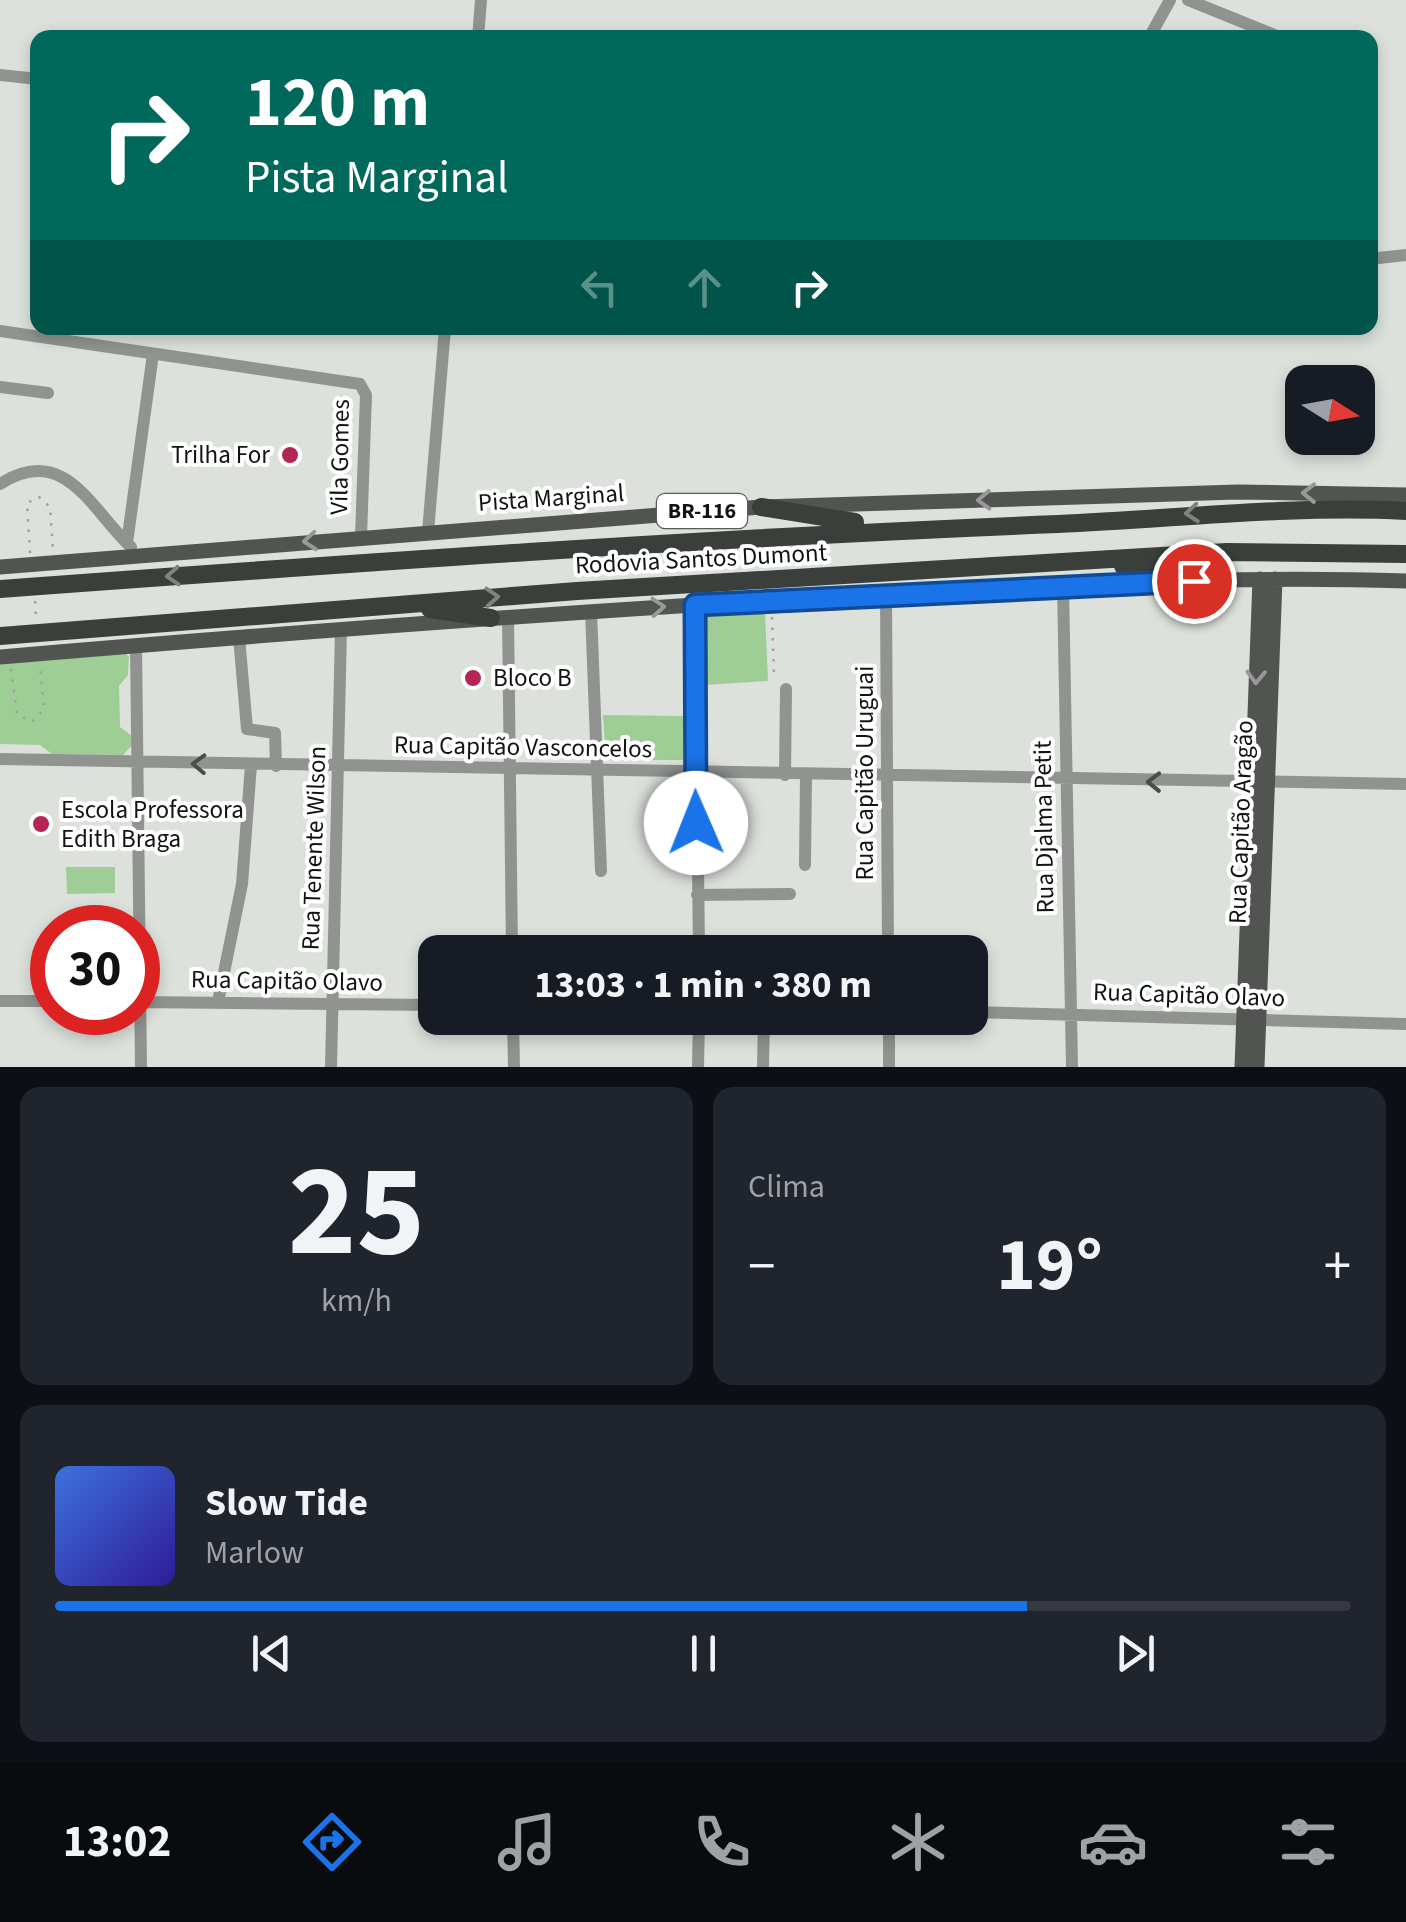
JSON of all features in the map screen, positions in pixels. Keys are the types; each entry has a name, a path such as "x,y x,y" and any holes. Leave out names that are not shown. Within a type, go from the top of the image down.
{"highway":[{"path":"1360,509 1406,498"},
{"path":"761,507 890,528"},
{"name":"Rodovia Santos Dumont","path":"0,589 534,549 890,528 1061,524 1230,510 1406,512"},
{"name":"Rodovia Santos Dumont","path":"0,636 395,604 1227,552 1406,554"},
{"path":"1098,560 1194,581"},
{"path":"395,604 500,617"}],"main road":[{"name":"Pista Marginal","path":"0,567 761,507 1236,492 1406,498"},
{"name":"Rua Capitão Aragão","path":"1242,1067 1251,1020 1267,579"},
{"path":"5,656 771,600 1194,581 1406,582"},
{"name":"Rua Capitão Aragão","path":"1251,1020 1257,1067"}],"street":[{"path":"479,30 481,0"},
{"path":"1153,30 1170,0"},
{"path":"1188,0 1262,30"},
{"path":"0,74 30,78"},
{"path":"1378,257 1406,255"},
{"name":"Vila Gomes","path":"0,331 360,384 366,396 361,537"},
{"path":"428,532 444,335"},
{"path":"127,543 152,354"},
{"path":"0,387 48,394"},
{"path":"0,484 24,474 64,476 82,488 140,555"},
{"name":"Rua Djalma Petit","path":"1063,585 1072,1067"},
{"name":"Rua Capitão Uruguai","path":"886,594 888,935"},
{"path":"695,605 698,935"},
{"path":"591,611 596,770 601,781 601,871"},
{"path":"500,617 510,770 512,935"},
{"name":"Rua Tenente Wilson","path":"331,1067 342,630"},
{"path":"239,637 248,730 275,733 276,766"},
{"path":"136,645 139,905"},
{"path":"785,775 786,689"},
{"name":"Rua Capitão Vasconcelos","path":"0,759 887,778 1406,784"},
{"path":"218,1002 242,884 251,765"},
{"path":"805,865 806,776"},
{"path":"697,895 790,894"},
{"path":"0,1001 30,1001"},
{"name":"Rua Capitão Olavo","path":"160,1002 418,1005"},
{"name":"Rua Capitão Olavo","path":"988,1012 1406,1024"},
{"path":"140,1035 141,1067"},
{"path":"513,1035 514,1067"},
{"path":"698,1067 699,1035"},
{"path":"763,1067 764,1035"},
{"path":"889,1035 889,1067"}],"path":[{"path":"32,568 26,510 32,499 46,500 54,561"},
{"path":"34,588 37,624"},
{"path":"771,600 774,675"},
{"path":"5,656 15,705 26,722 42,715 40,658"}],"green space":[{"path":"704,612 765,612 768,681 704,685"},
{"path":"123,652 129,656 128,675 119,686 120,727 132,736 133,744 123,755 52,754 40,745 0,744 0,663"},
{"path":"603,715 683,716 683,760 606,760"},
{"path":"66,867 115,867 115,893 67,894"}],"place":[{"name":"Trilha For","path":"290,455"},
{"name":"Bloco B","path":"473,678"},
{"name":"Escola Professora Edith Braga","path":"41,824"}],"route":[{"path":"696,823 695,605 1194,581"}]}
